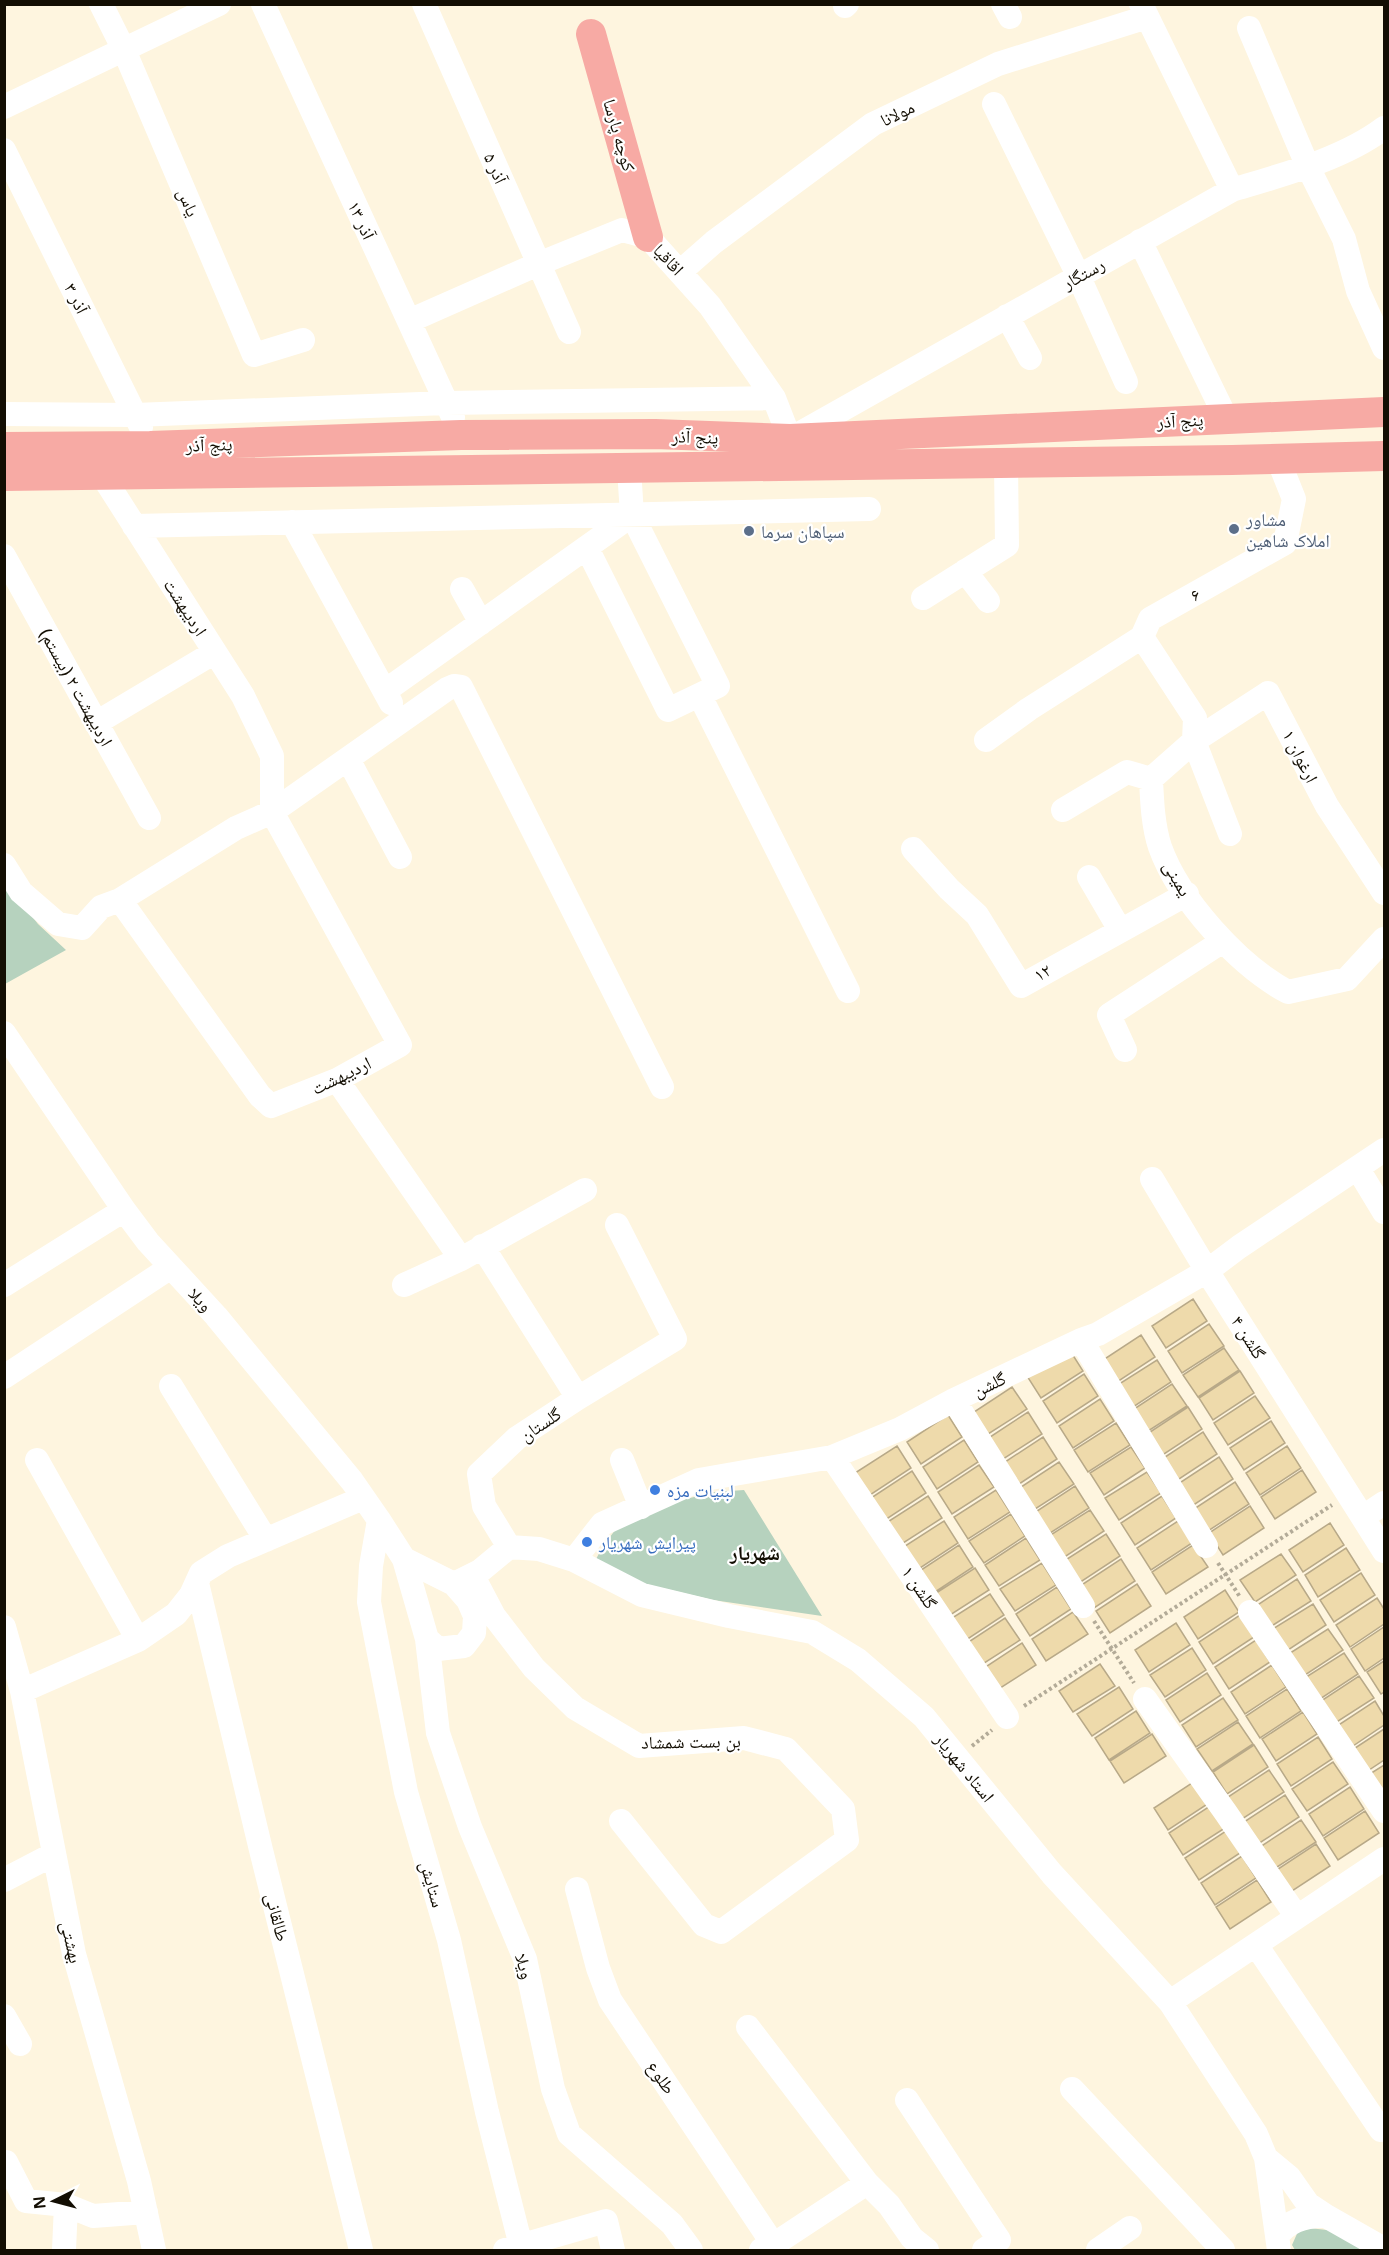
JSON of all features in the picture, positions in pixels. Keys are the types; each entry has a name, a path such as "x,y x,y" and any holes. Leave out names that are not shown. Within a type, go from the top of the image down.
{"main road":[{"name":"کوچه پارسا","path":"591,34 648,237"},
{"name":"پنج آذر","path":"4,447 150,446 461,435 655,434 790,439 1384,412"},
{"path":"642,468 655,434"},
{"path":"586,469 587,435"},
{"name":"پنج آذر","path":"4,476 1384,456"}],"street":[{"name":"یاس","path":"101,4 124,50 254,355 303,340"},
{"path":"4,107 219,4"},
{"name":"۱۳ آذر","path":"263,4 461,435"},
{"name":"آذر ۵","path":"424,4 569,332"},
{"path":"1144,11 1232,189"},
{"name":"مولانا","path":"681,271 714,242 873,124 998,64 1144,11"},
{"path":"1249,28 1308,167 1344,238 1358,291 1384,348"},
{"path":"994,104 1078,275 1126,382"},
{"name":"رستگار","path":"790,439 1232,189 1308,167 1373,136 1384,128"},
{"name":"آذر ۳","path":"4,150 150,446"},
{"name":"اقاقیا","path":"409,321 622,230 648,237 681,271 710,306 774,398 790,439"},
{"path":"1140,241 1226,418"},
{"path":"1007,316 1030,358"},
{"path":"4,414 135,415 446,404 774,398"},
{"name":"۶","path":"1142,638 1150,619 1285,543 1294,499 1278,459"},
{"path":"923,598 1007,545 1006,463"},
{"path":"587,548 668,710 718,686 632,514 642,468"},
{"name":"اردیبهشت","path":"102,475 243,696 272,756 272,812 400,1045 337,1080 271,1106 260,1096 120,900"},
{"path":"134,526 870,509"},
{"path":"292,522 388,697 481,623 632,514"},
{"name":"اردیبهشت ۲ (بیستم)","path":"4,556 148,818"},
{"path":"965,571 988,601"},
{"path":"462,589 481,623"},
{"path":"986,740 1029,709 1142,638 1196,718 1194,741 1230,834"},
{"path":"96,723 215,652"},
{"path":"4,865 21,892 58,924 82,928 101,907 120,900 236,828 272,812 447,689 454,686 461,687 662,1087"},
{"name":"ارغوان ۱","path":"1194,741 1268,693 1327,806 1384,893"},
{"path":"699,696 848,991"},
{"path":"1064,810 1127,772 1151,779 1194,741"},
{"path":"348,759 400,857"},
{"name":"یمینی","path":"1151,779 1152,801 1160,846 1174,876 1211,930 1266,980 1288,992 1347,979 1384,939"},
{"name":"۱۲","path":"913,849 949,889 977,915 1021,986 1187,894"},
{"path":"1089,877 1120,930"},
{"path":"1125,1050 1109,1015 1223,941"},
{"name":"ویلا","path":"4,1033 148,1242 216,1316 363,1498 404,1559 427,1639 438,1733 470,1827 525,1959 553,2089 569,2134 672,2224 690,2250"},
{"path":"337,1080 461,1259"},
{"name":"گلشن","path":"574,1560 602,1524 699,1480 832,1457 900,1429 954,1400 1080,1340 1098,1334 1207,1271 1384,1150"},
{"path":"1358,1169 1384,1212"},
{"name":"گلشن ۴","path":"1152,1179 1207,1271 1384,1551"},
{"path":"404,1285 461,1259 585,1190"},
{"path":"4,1285 124,1210"},
{"name":"گلستان","path":"509,1547 484,1506 479,1474 517,1438 675,1339 617,1226"},
{"path":"482,1246 578,1398"},
{"path":"4,1377 171,1267"},
{"path":"1080,1340 1206,1546"},
{"path":"171,1386 266,1540"},
{"path":"954,1400 1083,1606"},
{"name":"گلشن ۱","path":"832,1457 1007,1717"},
{"path":"37,1460 138,1640"},
{"path":"622,1460 641,1507"},
{"path":"22,1691 138,1640 176,1614 191,1595 201,1573 228,1556 363,1498"},
{"path":"1363,1518 1384,1503"},
{"name":"ستایش","path":"379,1520 371,1566 369,1602 403,1781 449,1940 521,2248 606,2221 613,2250"},
{"path":"463,1580 509,1547"},
{"name":"استاد شهریار","path":"509,1547 539,1549 574,1560 642,1595 729,1616 812,1632 858,1660 916,1710 1053,1874 1170,2002 1256,2134 1266,2158 1278,2243"},
{"path":"404,1559 463,1580"},
{"path":"427,1639 438,1649 449,1649 464,1646 474,1633 475,1616 463,1580"},
{"name":"بن بست شمشاد","path":"463,1580 534,1668 575,1708 639,1746 744,1738 786,1749 843,1809 847,1840 721,1932 704,1925 621,1821"},
{"name":"طالقانی","path":"197,1583 361,2250"},
{"path":"1250,1612 1384,1811"},
{"name":"بهشتی","path":"5,1628 22,1691 74,1954 146,2212 154,2250"},
{"path":"1145,1699 1297,1917"},
{"path":"4,1880 54,1854"},
{"path":"1170,2002 1384,1859"},
{"name":"طلوع","path":"577,1889 598,1968 610,2000 771,2249"},
{"path":"1256,1945 1381,2130"},
{"path":"4,2016 20,2044"},
{"path":"748,2027 867,2183 889,2205 912,2238 927,2250"},
{"path":"1072,2089 1223,2250"},
{"path":"907,2100 999,2240 984,2250"},
{"path":"1266,2158 1289,2177 1308,2204 1384,2249"},
{"path":"6,2162 26,2201 66,2205 93,2216 146,2212"},
{"path":"771,2249 867,2183"},
{"path":"64,2250 66,2205"},
{"path":"1278,2243 1285,2225 1313,2216 1326,2216"},
{"path":"1098,2250 1130,2228"}],"path":[{"path":"958,1758 1007,1717 1348,1494"},
{"path":"1206,1546 1250,1612"},
{"path":"1083,1606 1145,1699"}],"green space":[{"path":"4,880 38,924 66,950 5,984"},
{"path":"744,1490 822,1616 713,1600 653,1586 620,1576 595,1561 616,1529 673,1502 715,1492"},
{"path":"1300,2227 1336,2231 1362,2250 1295,2250 1292,2245"}],"building":[{"path":"1193,1299 1207,1321 1166,1348 1152,1326"},
{"path":"1209,1324 1224,1346 1182,1373 1168,1351"},
{"path":"1141,1335 1155,1357 1114,1384 1100,1362"},
{"path":"1224,1348 1239,1370 1198,1397 1183,1375"},
{"path":"1069,1349 1083,1371 1041,1398 1027,1376"},
{"path":"1157,1360 1171,1382 1130,1409 1116,1386"},
{"path":"1240,1371 1254,1393 1213,1420 1199,1398"},
{"path":"1084,1374 1098,1396 1057,1423 1043,1401"},
{"path":"1172,1384 1187,1406 1145,1433 1131,1411"},
{"path":"1012,1387 1027,1409 985,1436 971,1414"},
{"path":"1255,1396 1270,1418 1228,1445 1214,1423"},
{"path":"1100,1399 1114,1421 1073,1448 1059,1426"},
{"path":"1188,1407 1202,1429 1161,1456 1147,1434"},
{"path":"1028,1412 1042,1434 1000,1461 987,1439"},
{"path":"948,1415 962,1437 921,1464 907,1442"},
{"path":"1271,1421 1285,1443 1244,1470 1230,1448"},
{"path":"1116,1423 1130,1445 1088,1472 1074,1450"},
{"path":"1203,1432 1217,1454 1176,1481 1162,1459"},
{"path":"1043,1437 1057,1459 1016,1486 1002,1464"},
{"path":"964,1440 978,1462 937,1489 923,1467"},
{"path":"897,1446 911,1468 870,1495 855,1473"},
{"path":"1287,1446 1301,1468 1260,1495 1246,1473"},
{"path":"1131,1447 1145,1468 1104,1495 1090,1473"},
{"path":"1219,1457 1233,1479 1192,1506 1178,1484"},
{"path":"1059,1462 1074,1484 1032,1511 1018,1489"},
{"path":"979,1465 994,1487 952,1514 938,1492"},
{"path":"1302,1470 1316,1492 1275,1519 1261,1497"},
{"path":"912,1471 926,1493 885,1520 871,1498"},
{"path":"1147,1472 1161,1493 1119,1520 1105,1498"},
{"path":"1235,1482 1249,1504 1208,1531 1194,1509"},
{"path":"1075,1486 1089,1508 1047,1535 1034,1513"},
{"path":"996,1490 1010,1512 968,1539 954,1517"},
{"path":"928,1496 942,1518 900,1545 886,1523"},
{"path":"1162,1496 1176,1518 1135,1545 1121,1523"},
{"path":"1250,1506 1264,1528 1223,1555 1209,1533"},
{"path":"1090,1510 1104,1531 1063,1558 1049,1536"},
{"path":"1011,1514 1025,1536 984,1563 969,1541"},
{"path":"944,1521 958,1543 917,1570 902,1548"},
{"path":"1178,1521 1192,1543 1151,1570 1137,1548"},
{"path":"1330,1523 1344,1545 1303,1572 1289,1550"},
{"path":"1106,1534 1120,1556 1079,1583 1064,1561"},
{"path":"1026,1538 1040,1560 999,1586 985,1565"},
{"path":"959,1545 973,1567 932,1594 918,1572"},
{"path":"1193,1545 1208,1567 1166,1594 1152,1572"},
{"path":"1346,1548 1360,1570 1318,1597 1305,1575"},
{"path":"1281,1554 1296,1575 1255,1602 1240,1580"},
{"path":"1121,1559 1135,1581 1094,1608 1080,1586"},
{"path":"1042,1563 1056,1585 1015,1611 1000,1589"},
{"path":"975,1568 989,1590 947,1617 933,1595"},
{"path":"1361,1573 1375,1595 1334,1622 1320,1600"},
{"path":"1297,1579 1311,1601 1270,1627 1256,1606"},
{"path":"1137,1584 1151,1606 1110,1633 1096,1611"},
{"path":"1057,1587 1071,1609 1030,1636 1016,1614"},
{"path":"1225,1590 1239,1612 1198,1639 1184,1617"},
{"path":"990,1594 1004,1615 963,1642 949,1620"},
{"path":"1377,1598 1384,1609 1384,1624 1350,1647 1336,1625"},
{"path":"1313,1604 1326,1625 1285,1652 1271,1630"},
{"path":"1073,1612 1088,1634 1046,1661 1032,1639"},
{"path":"1240,1615 1254,1637 1213,1664 1199,1642"},
{"path":"1005,1618 1020,1640 978,1667 964,1645"},
{"path":"1176,1623 1190,1645 1149,1672 1135,1650"},
{"path":"1384,1627 1384,1658 1365,1671 1351,1649"},
{"path":"1328,1629 1343,1650 1302,1677 1287,1655"},
{"path":"1256,1640 1270,1662 1229,1689 1215,1667"},
{"path":"1022,1643 1036,1665 994,1692 981,1670"},
{"path":"1192,1648 1206,1670 1165,1697 1150,1675"},
{"path":"1344,1653 1358,1674 1317,1701 1303,1679"},
{"path":"1384,1661 1384,1692 1381,1694 1367,1672"},
{"path":"1100,1664 1115,1686 1073,1712 1059,1691"},
{"path":"1272,1665 1286,1687 1245,1714 1231,1692"},
{"path":"1207,1673 1221,1695 1180,1722 1166,1700"},
{"path":"1359,1676 1374,1698 1332,1725 1318,1703"},
{"path":"1119,1687 1133,1709 1092,1736 1077,1714"},
{"path":"1287,1689 1301,1711 1260,1738 1246,1716"},
{"path":"1223,1698 1238,1720 1196,1747 1182,1725"},
{"path":"1375,1701 1384,1716 1384,1725 1347,1750 1334,1728"},
{"path":"1136,1711 1150,1733 1109,1760 1095,1738"},
{"path":"1303,1712 1317,1734 1276,1761 1262,1739"},
{"path":"1238,1722 1253,1744 1212,1771 1197,1749"},
{"path":"1384,1729 1384,1760 1363,1774 1349,1752"},
{"path":"1152,1734 1166,1756 1124,1783 1110,1761"},
{"path":"1318,1737 1332,1759 1291,1786 1277,1764"},
{"path":"1254,1745 1268,1767 1227,1794 1213,1772"},
{"path":"1333,1762 1348,1784 1307,1811 1292,1789"},
{"path":"1384,1765 1384,1796 1365,1777"},
{"path":"1269,1770 1284,1792 1242,1819 1228,1797"},
{"path":"1195,1781 1209,1803 1168,1830 1154,1808"},
{"path":"1350,1787 1364,1809 1323,1836 1309,1814"},
{"path":"1285,1795 1299,1817 1258,1844 1244,1822"},
{"path":"1210,1806 1225,1828 1183,1855 1169,1833"},
{"path":"1365,1811 1379,1833 1338,1860 1324,1838"},
{"path":"1301,1820 1316,1842 1274,1869 1260,1847"},
{"path":"1226,1831 1240,1853 1199,1880 1185,1858"},
{"path":"1316,1844 1330,1866 1289,1893 1275,1871"},
{"path":"1242,1856 1256,1878 1215,1905 1201,1883"},
{"path":"1257,1880 1271,1902 1230,1929 1216,1907"}],"place":[{"name":"مشاور املاک شاهین","path":"1234,529"},
{"name":"سپاهان سرما","path":"749,531"},
{"name":"لبنیات مزه","path":"655,1490"},
{"name":"پیرایش شهریار","path":"587,1542"}],"district":[{"name":"شهریار","path":"755,1552"}]}
